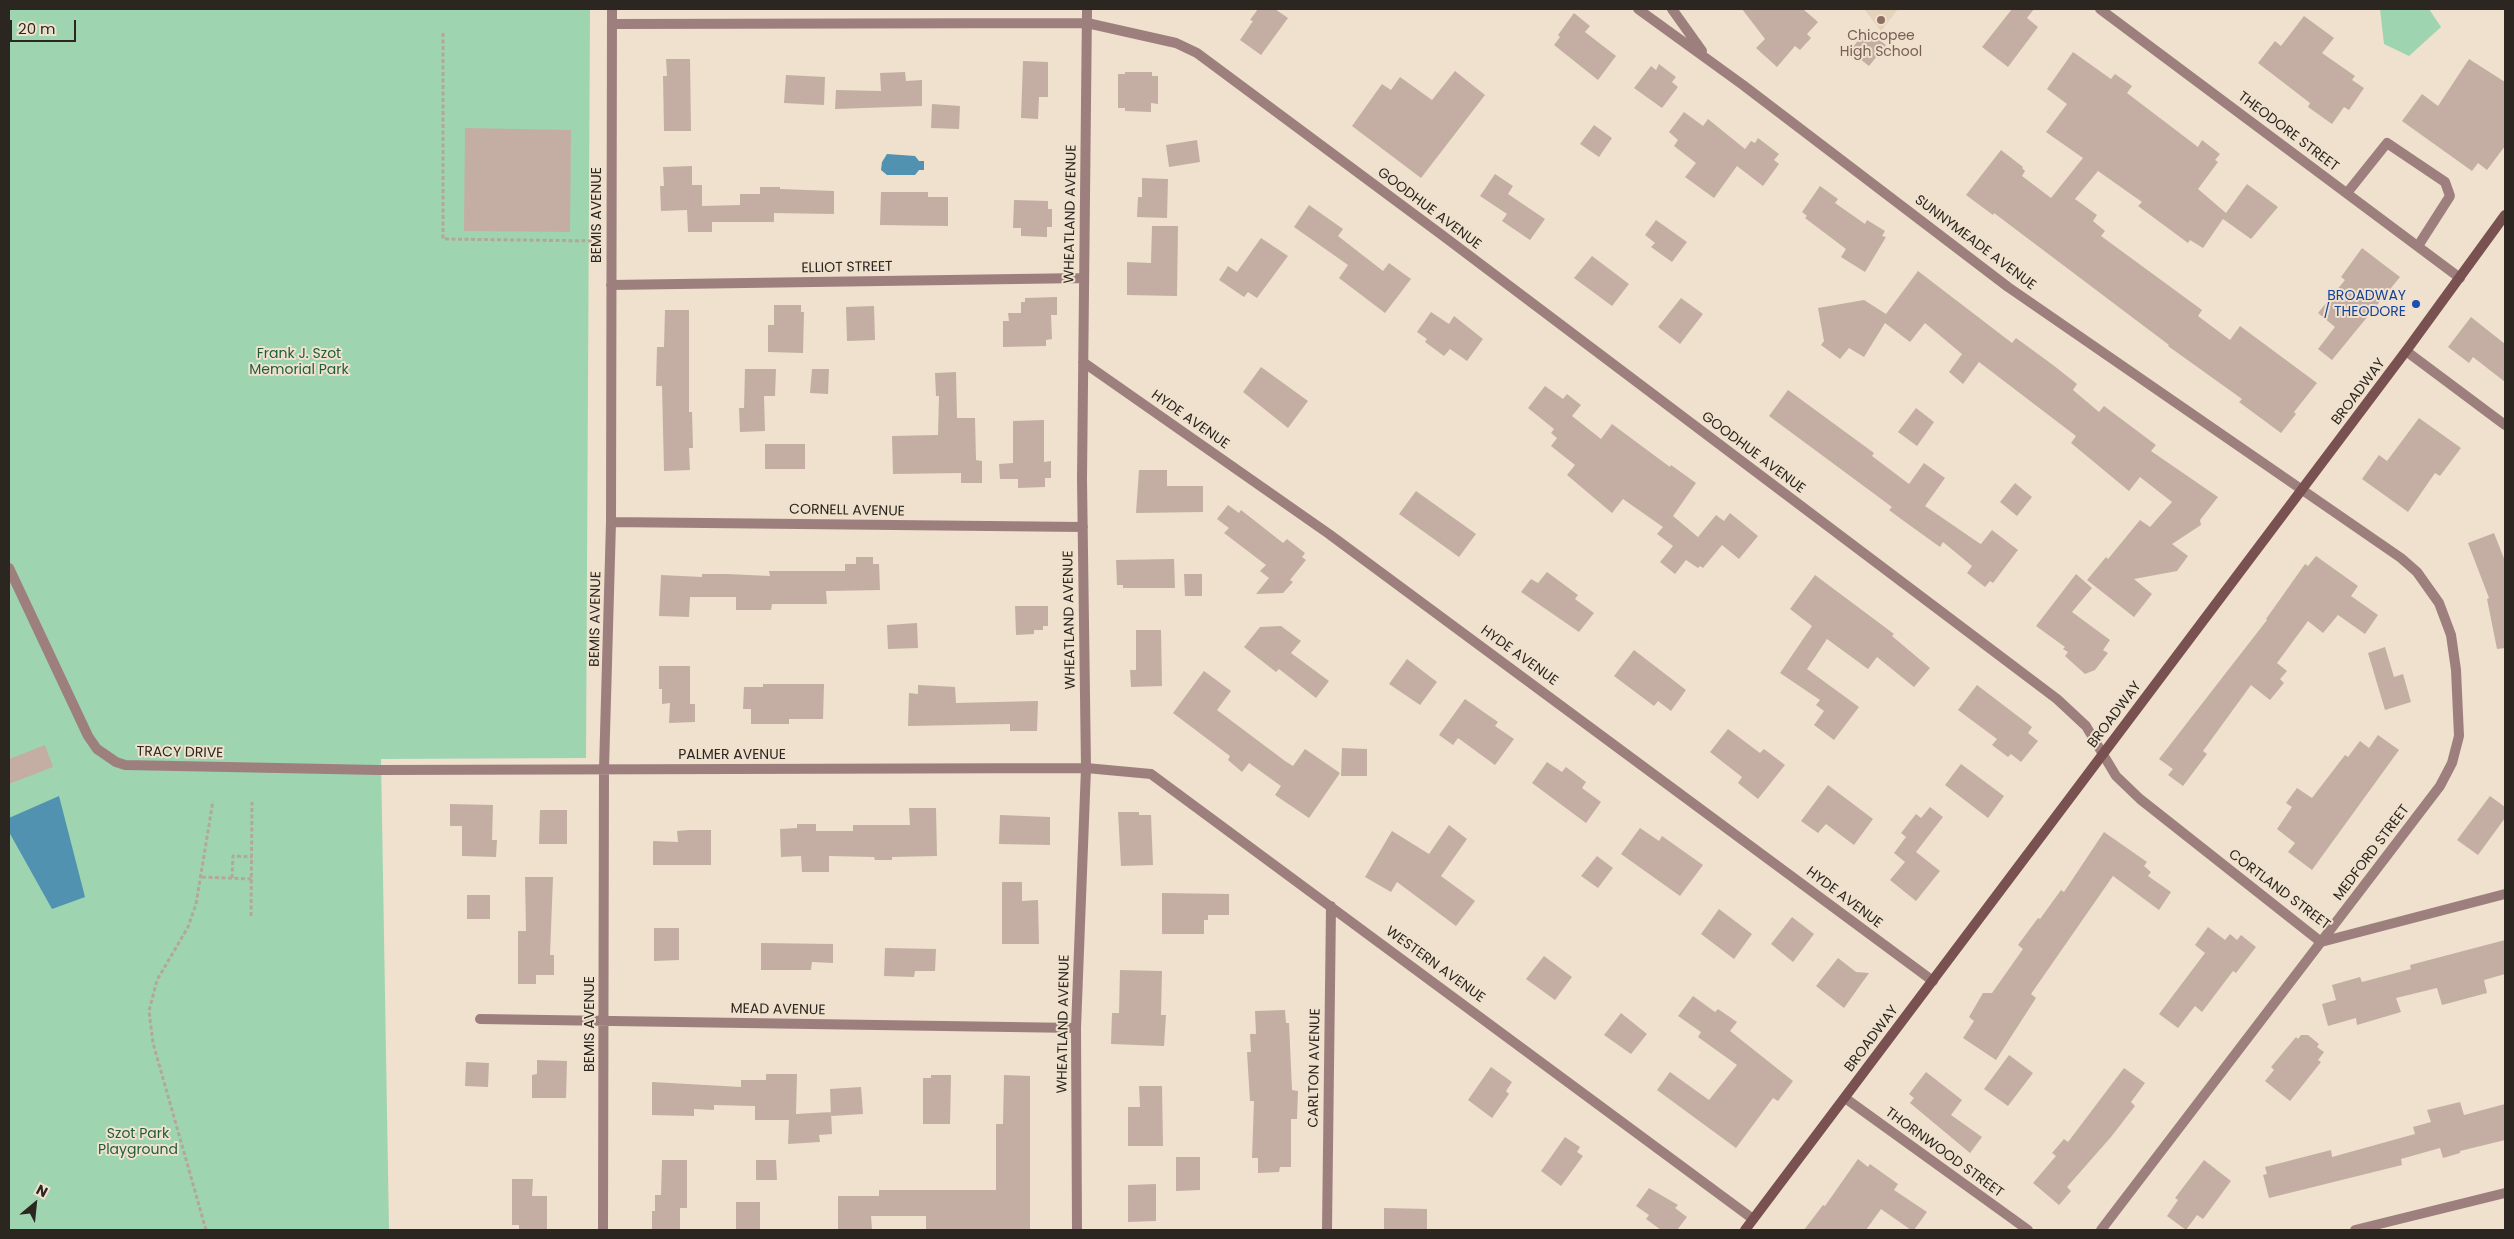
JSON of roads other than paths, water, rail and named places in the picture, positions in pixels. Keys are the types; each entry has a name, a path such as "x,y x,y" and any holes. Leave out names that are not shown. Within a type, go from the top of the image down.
{"main road":[{"name":"BROADWAY","path":"1745,1230 2406,351 2505,215"}],"street":[{"name":"BEMIS AVENUE","path":"603,1230 604,769 612,522 612,9"},
{"name":"WHEATLAND AVENUE","path":"1077,1230 1076,1028 1086,768 1083,362 1087,9"},
{"name":"SUNNYMEADE AVENUE","path":"1638,9 1708,58 2008,286 2302,489"},
{"path":"1672,9 1708,58"},
{"name":"THEODORE STREET","path":"2100,9 2460,278"},
{"name":"GOODHUE AVENUE","path":"612,24 1087,23 1176,43 1197,53 2058,699 2086,726 2104,753"},
{"path":"2347,193 2387,143 2445,182 2450,196 2418,246"},
{"name":"ELLIOT STREET","path":"611,285 1084,278"},
{"path":"2406,351 2505,425"},
{"name":"HYDE AVENUE","path":"1083,362 1329,534 1933,981"},
{"name":"MEDFORD STREET","path":"2101,1230 2440,786 2456,751 2458,720 2451,635 2432,592 2417,572 2401,558 2302,489"},
{"name":"CORNELL AVENUE","path":"612,522 1083,527"},
{"name":"TRACY DRIVE","path":"9,568 88,736 98,749 116,762 141,767 379,770"},
{"name":"CORTLAND STREET","path":"2104,753 2116,776 2140,799 2321,942 2505,894"},
{"name":"PALMER AVENUE","path":"379,770 1086,768"},
{"name":"WESTERN AVENUE","path":"1086,768 1151,774 1754,1219"},
{"name":"CARLTON AVENUE","path":"1327,1230 1331,906"},
{"name":"MEAD AVENUE","path":"480,1019 1076,1028"},
{"name":"THORNWOOD STREET","path":"1845,1098 2028,1230"},
{"path":"2355,1230 2505,1193"}],"water":[{"path":"887,154 915,156 919,161 924,161 924,170 919,170 915,175 887,175 881,170 882,162"},
{"path":"59,796 85,897 52,909 9,832 9,818"}],"place":[{"name":"Chicopee High School","path":"1881,20"},
{"name":"BROADWAY / THEODORE","path":"2416,304"}],"park label":[{"name":"Frank J. Szot Memorial Park","path":"299,362"},
{"name":"Szot Park Playground","path":"138,1142"}]}
